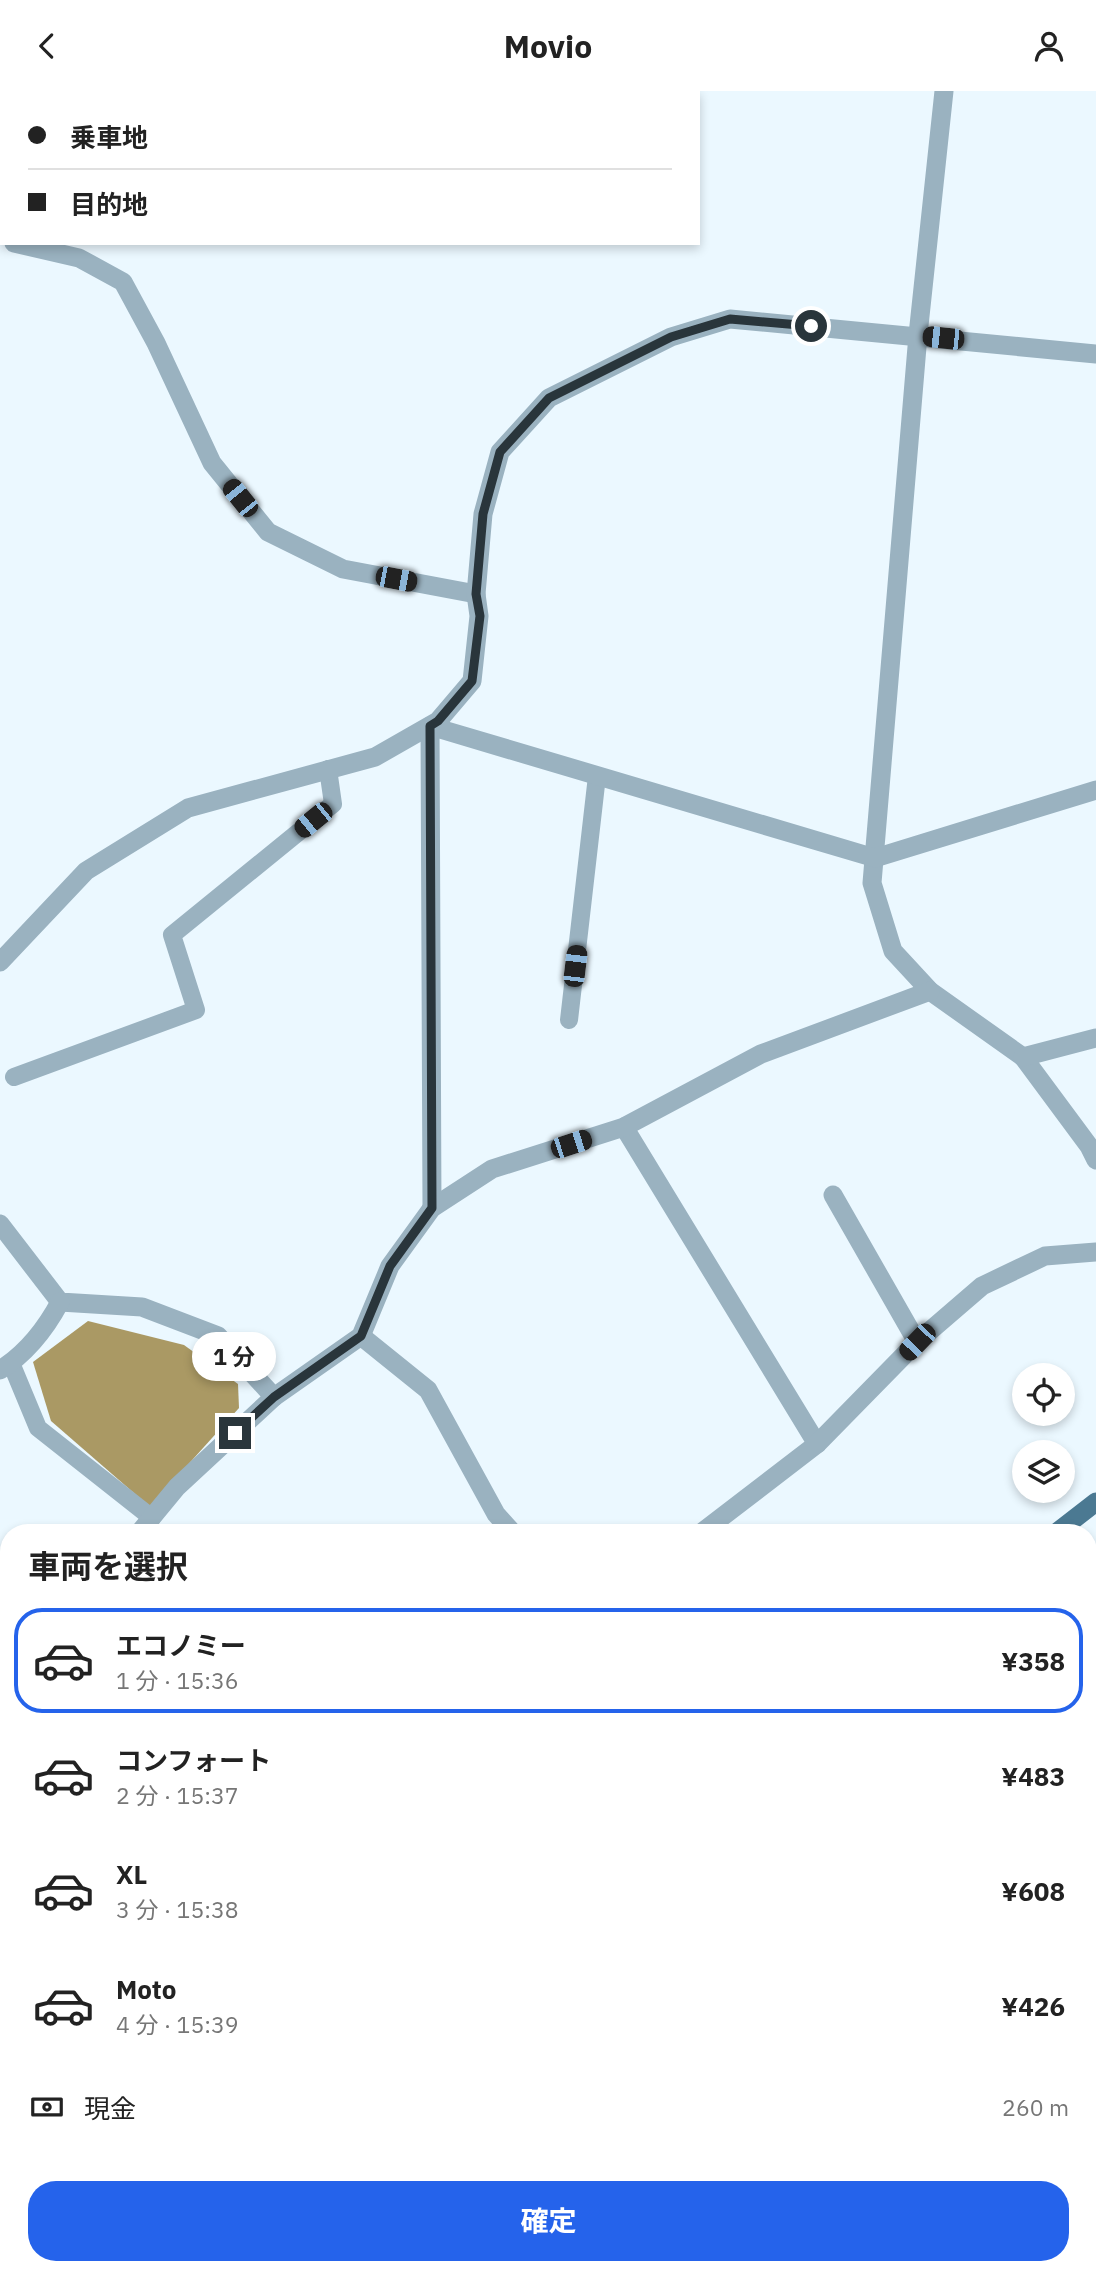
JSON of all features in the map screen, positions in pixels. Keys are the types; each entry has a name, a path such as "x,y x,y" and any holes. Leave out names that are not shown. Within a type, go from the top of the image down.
{"main road":[{"path":"1068,1524 1096,1502"}],"street":[{"path":"944,91 918,335 872,883 893,951 930,991 1023,1057 1089,1146 1096,1160"},
{"path":"23,245 79,258 123,282 156,343 212,463 268,532 343,569 476,594"},
{"path":"0,962 86,871 188,808 375,757 438,721 472,681 480,616 476,594 483,514 500,452 549,398 671,337 730,319 1096,354"},
{"path":"430,726 874,858 1096,789"},
{"path":"430,726 432,1208"},
{"path":"147,1524 177,1487 274,1397 361,1336 390,1266 432,1208 492,1169 624,1127 761,1053 930,991"},
{"path":"1023,1057 1096,1038"},
{"path":"624,1127 817,1444"},
{"path":"833,1195 917,1342"},
{"path":"0,1224 60,1302 142,1307 218,1336 274,1397"},
{"path":"713,1524 817,1444 917,1342 982,1286 1045,1256 1096,1252"},
{"path":"5,1366 46,1329 60,1302"},
{"path":"361,1336 428,1390 496,1514 505,1524"}],"lane":[{"path":"14,1077 196,1010 172,935 333,804 328,769"},
{"path":"569,1020 597,776"},
{"path":"5,1366 38,1428 152,1518"}],"shaded area":[{"path":"88,1321 184,1345 238,1384 239,1408 150,1507 51,1421 33,1362"}],"route":[{"path":"235,1433 274,1397 361,1336 390,1266 432,1208 430,726 438,721 472,681 480,616 476,594 483,514 500,452 549,398 671,337 730,319 811,326"}]}
